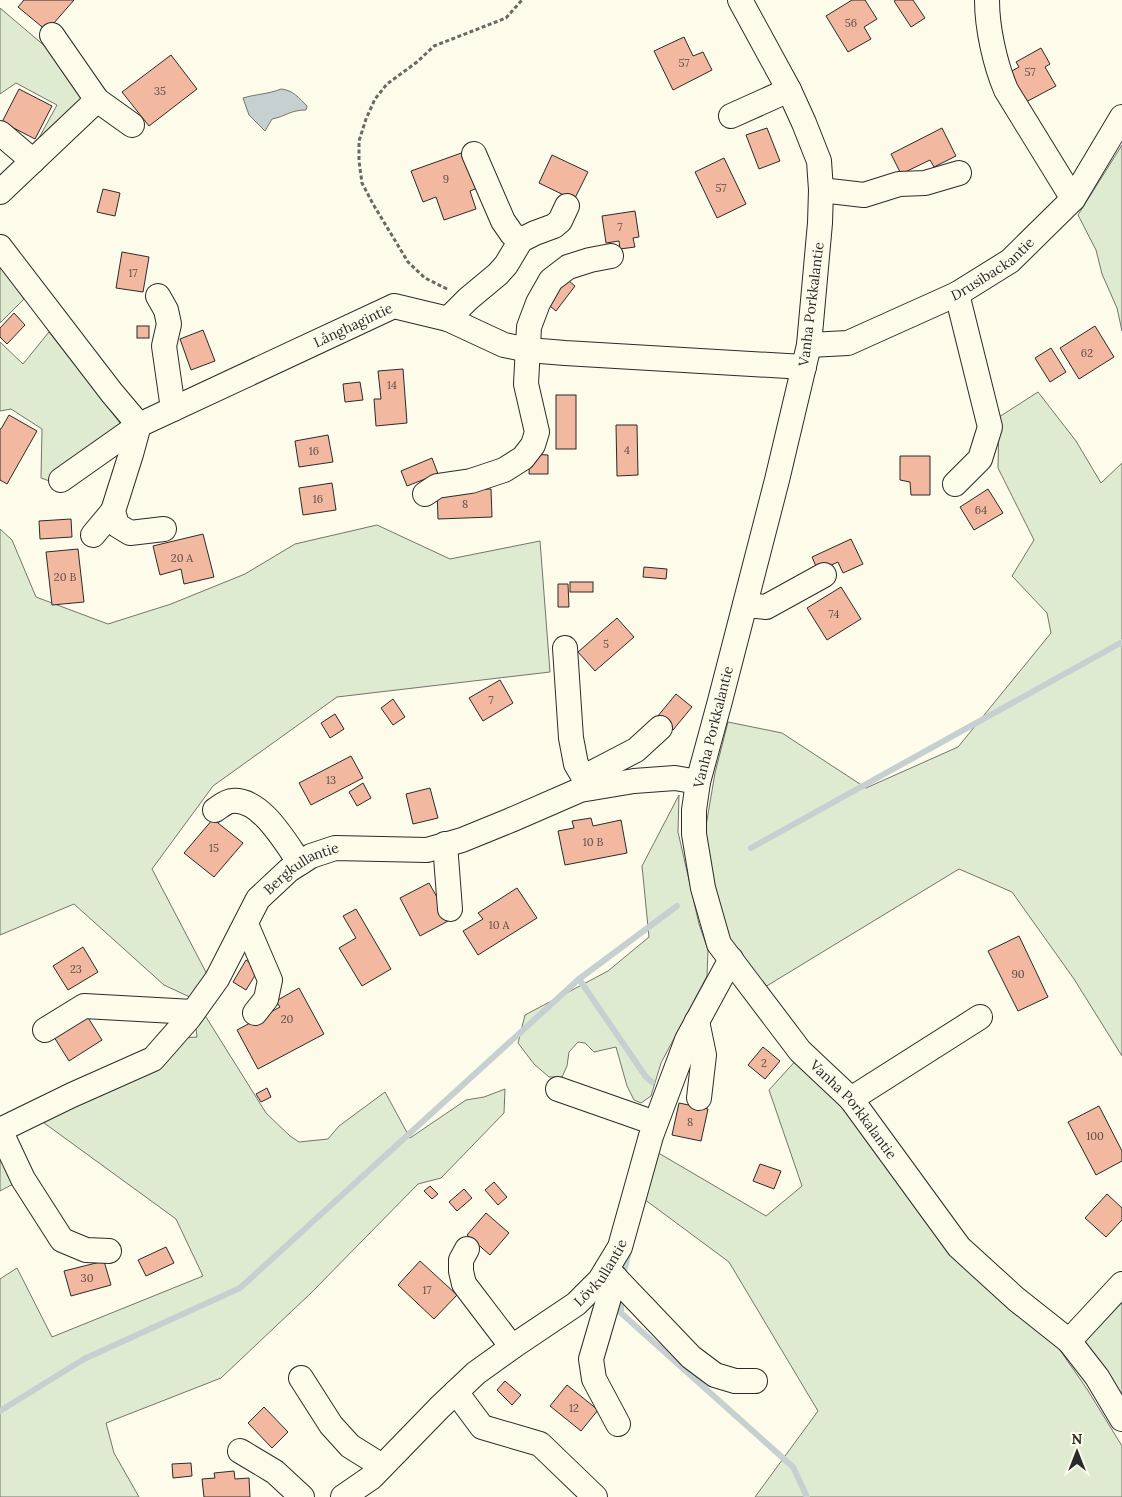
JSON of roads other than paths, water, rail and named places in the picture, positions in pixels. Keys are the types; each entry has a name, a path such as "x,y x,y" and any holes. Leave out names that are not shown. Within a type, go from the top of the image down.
{"street":[{"name":"Vanha Porkkalantie","path":"740,0 789,90 819,161 821,190 820,223 806,356 745,606 698,782 694,810 694,834 702,888 719,944 800,1051 851,1100 959,1247 1016,1299 1069,1341 1097,1377 1122,1419"},
{"path":"987,0 987,11 998,71 1006,90 1073,199"},
{"path":"52,35 96,100 132,125"},
{"path":"731,116 789,90"},
{"path":"0,192 96,100"},
{"name":"Drusibackantie","path":"806,356 848,343 957,294 1010,261 1073,199 1122,117"},
{"path":"0,133 33,161"},
{"path":"474,154 503,221 512,234 522,240"},
{"path":"821,190 864,196 899,184 925,183 959,173"},
{"path":"448,319 498,274 522,240 554,226 560,221 567,206"},
{"path":"0,247 112,393 139,425 113,511 93,535"},
{"path":"425,494 437,486 471,481 504,470 523,458 533,445 536,432 526,384 529,327 538,303 551,280 568,267 611,256"},
{"path":"954,484 980,459 990,427 957,294"},
{"path":"158,296 166,310 169,324 164,346 173,409"},
{"name":"Långhagintie","path":"61,480 139,425 394,306 448,319 504,345 528,350 565,353 806,356"},
{"path":"113,511 117,525 130,533 164,529"},
{"path":"745,606 766,607 824,575"},
{"path":"566,648 571,738 576,764 587,783 636,750 660,728"},
{"name":"Bergkullantie","path":"0,1130 153,1059 193,1012 217,979 258,899 289,870 311,856 335,848 427,850 462,840 511,820 580,790 587,783 634,782 675,778 698,782"},
{"path":"215,810 230,801 243,801 251,804 271,823 300,863"},
{"path":"445,844 450,909"},
{"path":"246,924 270,980 266,999 256,1013"},
{"name":"Lövkullantie","path":"343,1497 372,1476 476,1373 576,1304 611,1273 655,1124 687,1040 731,959"},
{"path":"45,1030 84,1006 193,1012"},
{"path":"851,1100 980,1016"},
{"path":"697,1021 704,1055 699,1098"},
{"path":"558,1089 655,1124"},
{"path":"0,1130 23,1179 62,1240 86,1250 108,1250"},
{"path":"467,1249 461,1260 464,1284 512,1347"},
{"path":"611,1273 692,1357 707,1369 715,1375 736,1381 754,1381"},
{"path":"611,1273 591,1359 594,1379 618,1424"},
{"path":"1069,1341 1122,1284"},
{"path":"301,1378 331,1426 350,1446 382,1466"},
{"path":"456,1392 482,1427 540,1444 595,1497"},
{"path":"240,1451 275,1472 302,1497"}],"waterway":[{"path":"751,848 1122,642"},
{"path":"652,1082 646,1077 579,979 677,906"},
{"path":"0,1411 84,1359 240,1288 579,979"},
{"path":"624,1272 629,1251"},
{"path":"621,1294 621,1313 793,1467 807,1497"}]}
